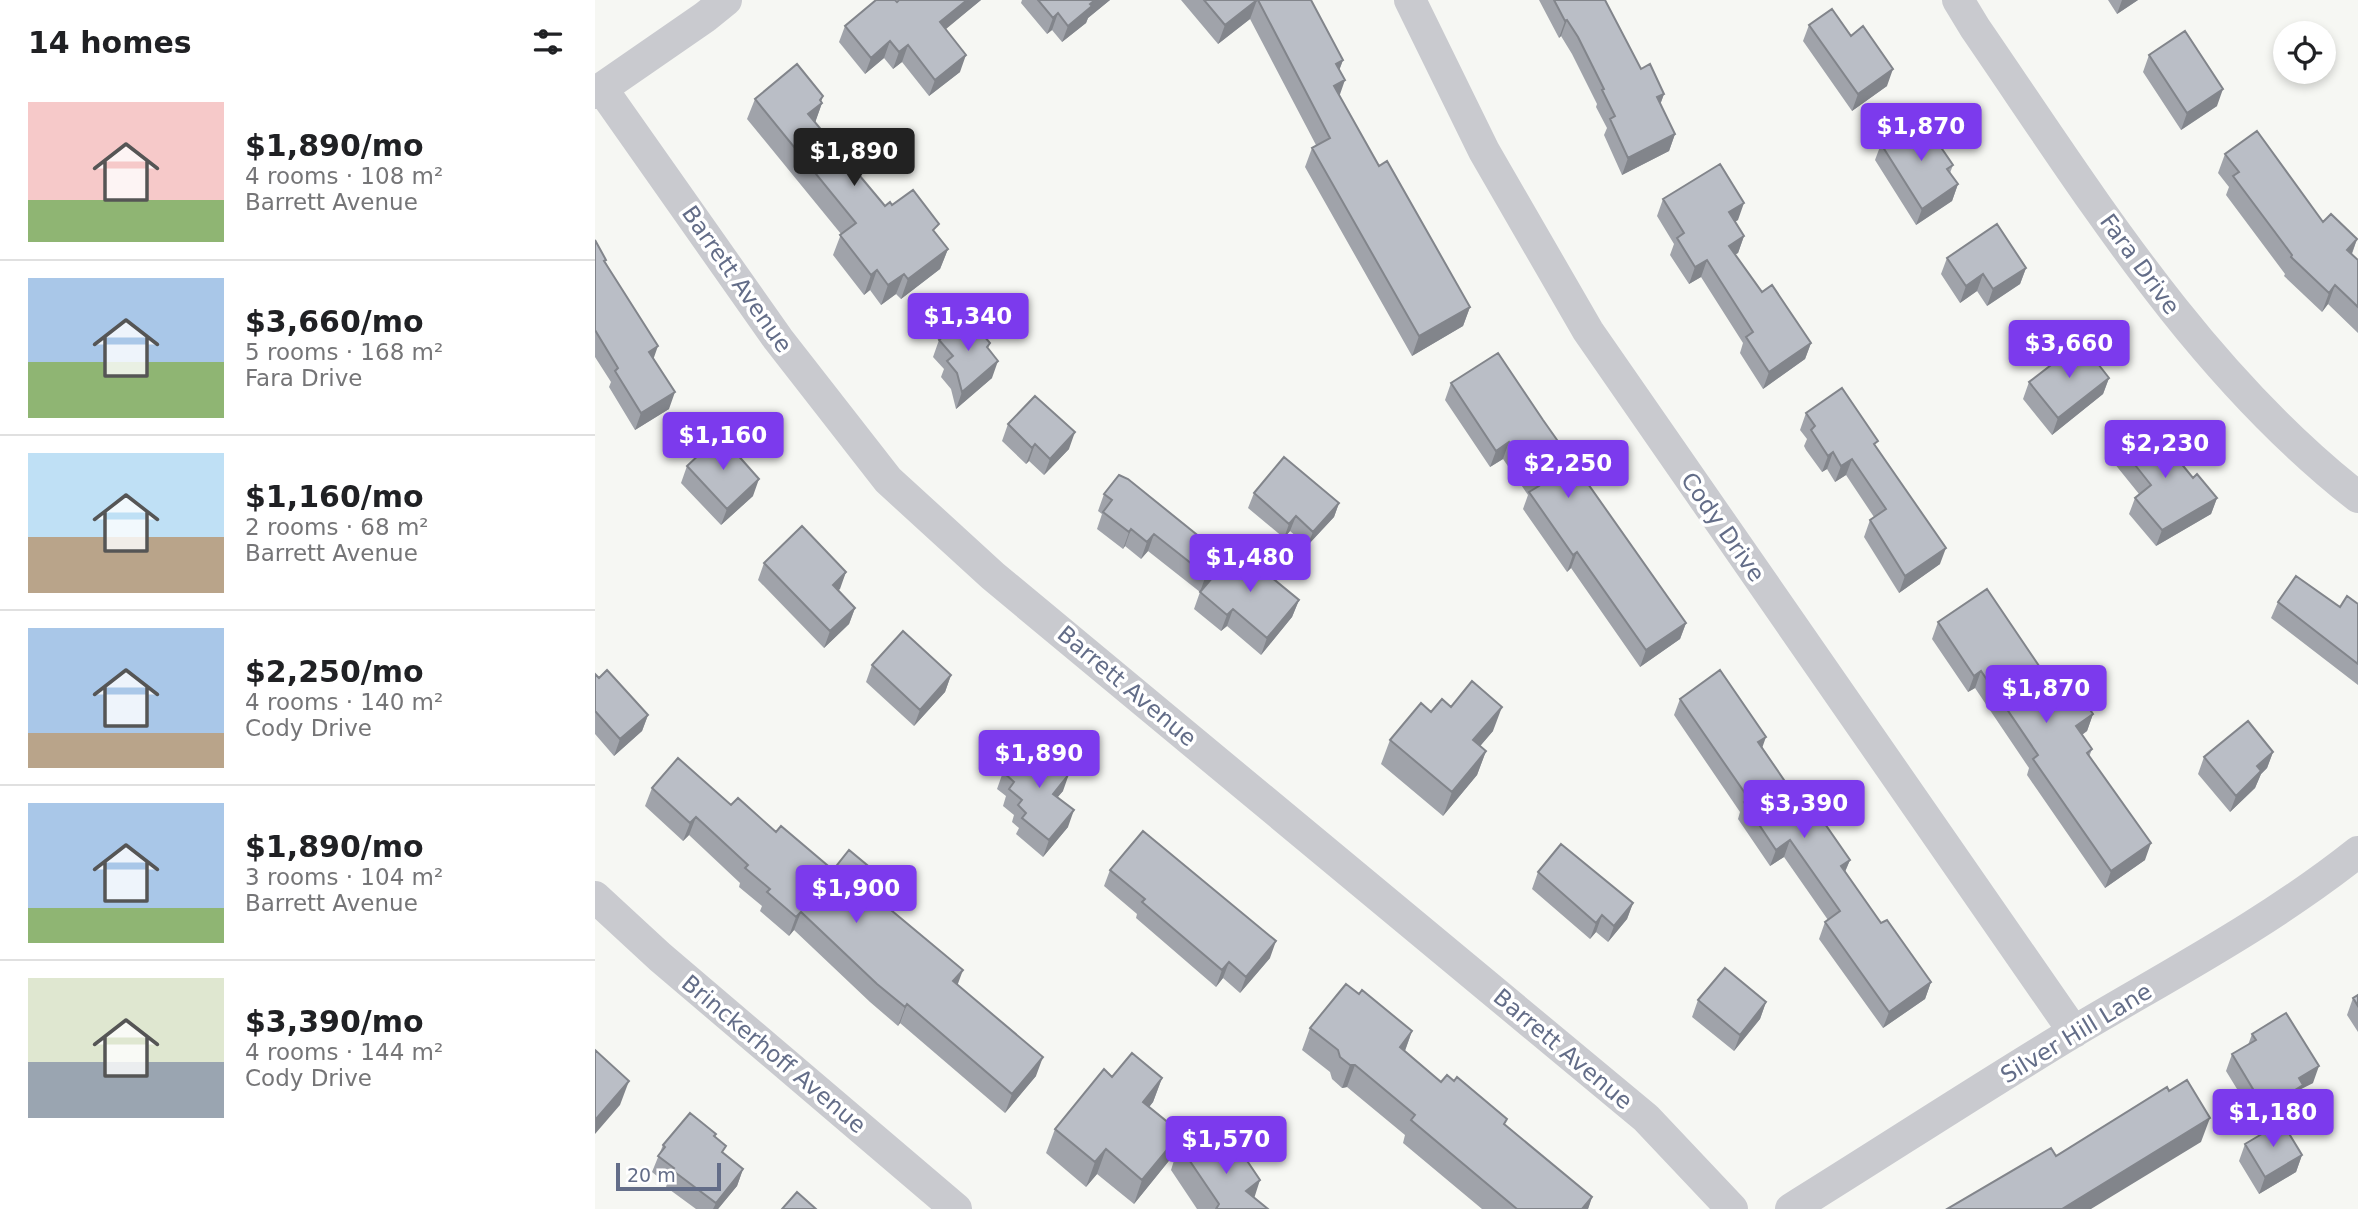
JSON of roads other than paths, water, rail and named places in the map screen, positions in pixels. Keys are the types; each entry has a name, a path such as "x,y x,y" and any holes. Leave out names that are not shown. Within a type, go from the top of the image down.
{"street":[{"path":"598,91 726,0"},
{"name":"Cody Drive","path":"1410,0 1484,152 1588,331 2074,1032"},
{"name":"Fara Drive","path":"1958,0 2132,257 2191,332 2270,417 2358,497"},
{"name":"Barrett Avenue","path":"598,91 778,339 888,480 993,576 1646,1118 1732,1209"},
{"name":"Silver Hill Lane","path":"1791,1209 2074,1032 2252,928 2321,882 2358,852"},
{"name":"Brinckerhoff Avenue","path":"595,897 670,966 956,1209"}]}
